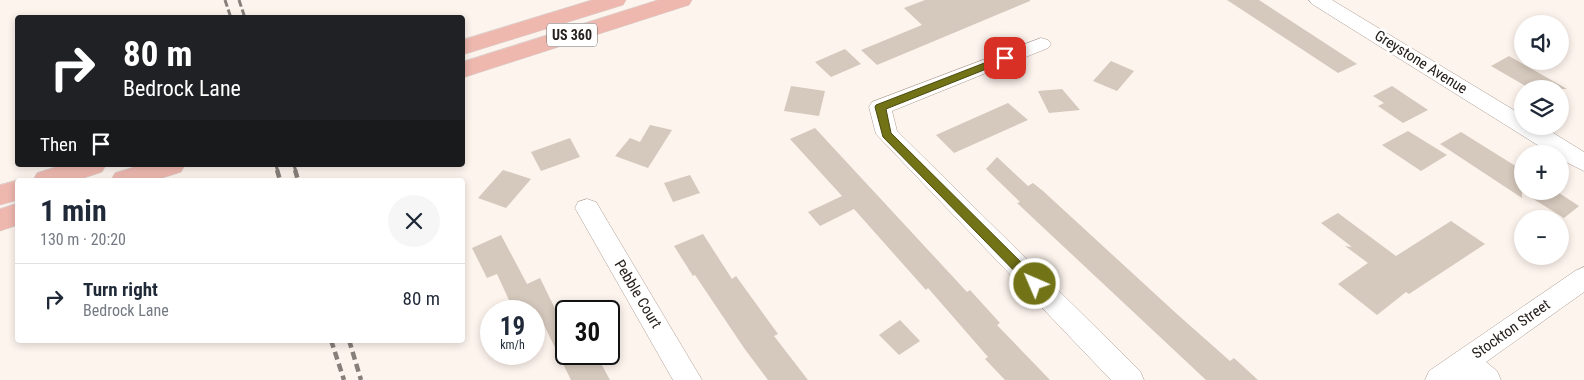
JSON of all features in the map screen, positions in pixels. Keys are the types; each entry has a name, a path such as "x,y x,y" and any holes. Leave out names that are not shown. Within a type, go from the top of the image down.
{"main road":[{"name":"US 360","path":"465,47 616,0"},
{"name":"US 360","path":"465,69 681,0"},
{"path":"53,178 87,167"},
{"path":"131,178 166,167"},
{"path":"0,195 15,191"},
{"path":"0,220 15,215"}],"street":[{"name":"Greystone Avenue","path":"1319,0 1514,120"},
{"path":"1041,44 880,107 886,134 1130,380"},
{"name":"Greystone Avenue","path":"1539,135 1584,162"},
{"name":"Pebble Court","path":"587,208 688,380"},
{"name":"Stockton Street","path":"1439,380 1584,278"},
{"path":"1464,362 1487,380"}],"building":[{"path":"925,0 1030,1 877,65 861,50 922,25 904,8"},
{"path":"1227,0 1259,0 1357,64 1338,73"},
{"path":"845,49 861,64 831,77 815,62"},
{"path":"1509,56 1514,59 1514,70 1534,70 1551,80 1515,80 1491,66"},
{"path":"1111,61 1134,71 1117,91 1093,81"},
{"path":"791,86 825,91 819,116 784,111"},
{"path":"1392,86 1428,110 1403,123 1378,106 1384,103 1373,96"},
{"path":"1062,89 1080,110 1049,113 1038,91"},
{"path":"1008,103 1028,120 954,153 936,135"},
{"path":"650,125 672,130 648,168 615,156 630,138 640,142"},
{"path":"815,128 967,292 970,290 1000,323 997,325 1050,380 1005,380 985,359 988,357 928,288 926,290 854,209 820,226 808,212 842,196 790,139"},
{"path":"1408,131 1447,155 1421,171 1382,145"},
{"path":"1461,132 1514,165 1514,193 1440,144"},
{"path":"570,138 580,157 541,171 531,152"},
{"path":"997,157 1028,186 1033,183 1043,191 1230,361 1234,358 1258,380 1206,380 1017,203 1020,202 986,169"},
{"path":"503,170 531,179 506,208 478,198"},
{"path":"690,175 700,193 673,202 664,183"},
{"path":"1569,199 1579,206 1569,214 1569,210 1551,210 1535,200"},
{"path":"1338,213 1396,256 1451,221 1485,244 1409,294 1406,292 1377,315 1338,284 1368,263 1345,246 1352,247 1321,223"},
{"path":"703,234 732,279 736,276 778,334 774,336 808,380 768,380 744,348 674,246"},
{"path":"501,235 527,284 540,278 555,309 555,347 545,327 545,300 509,300 497,274 487,278 472,248"},
{"path":"900,320 920,341 899,355 879,335"},
{"path":"564,365 602,365 610,380 571,380"}],"railway":[{"path":"225,0 230,15"},
{"path":"239,0 244,15"},
{"path":"277,167 278,172"},
{"path":"295,167 296,172"},
{"path":"277,170 279,178"},
{"path":"295,170 297,178"},
{"path":"332,343 344,380"},
{"path":"350,343 361,380"}],"route":[{"path":"1005,58 880,107 886,134 1035,284"}]}
